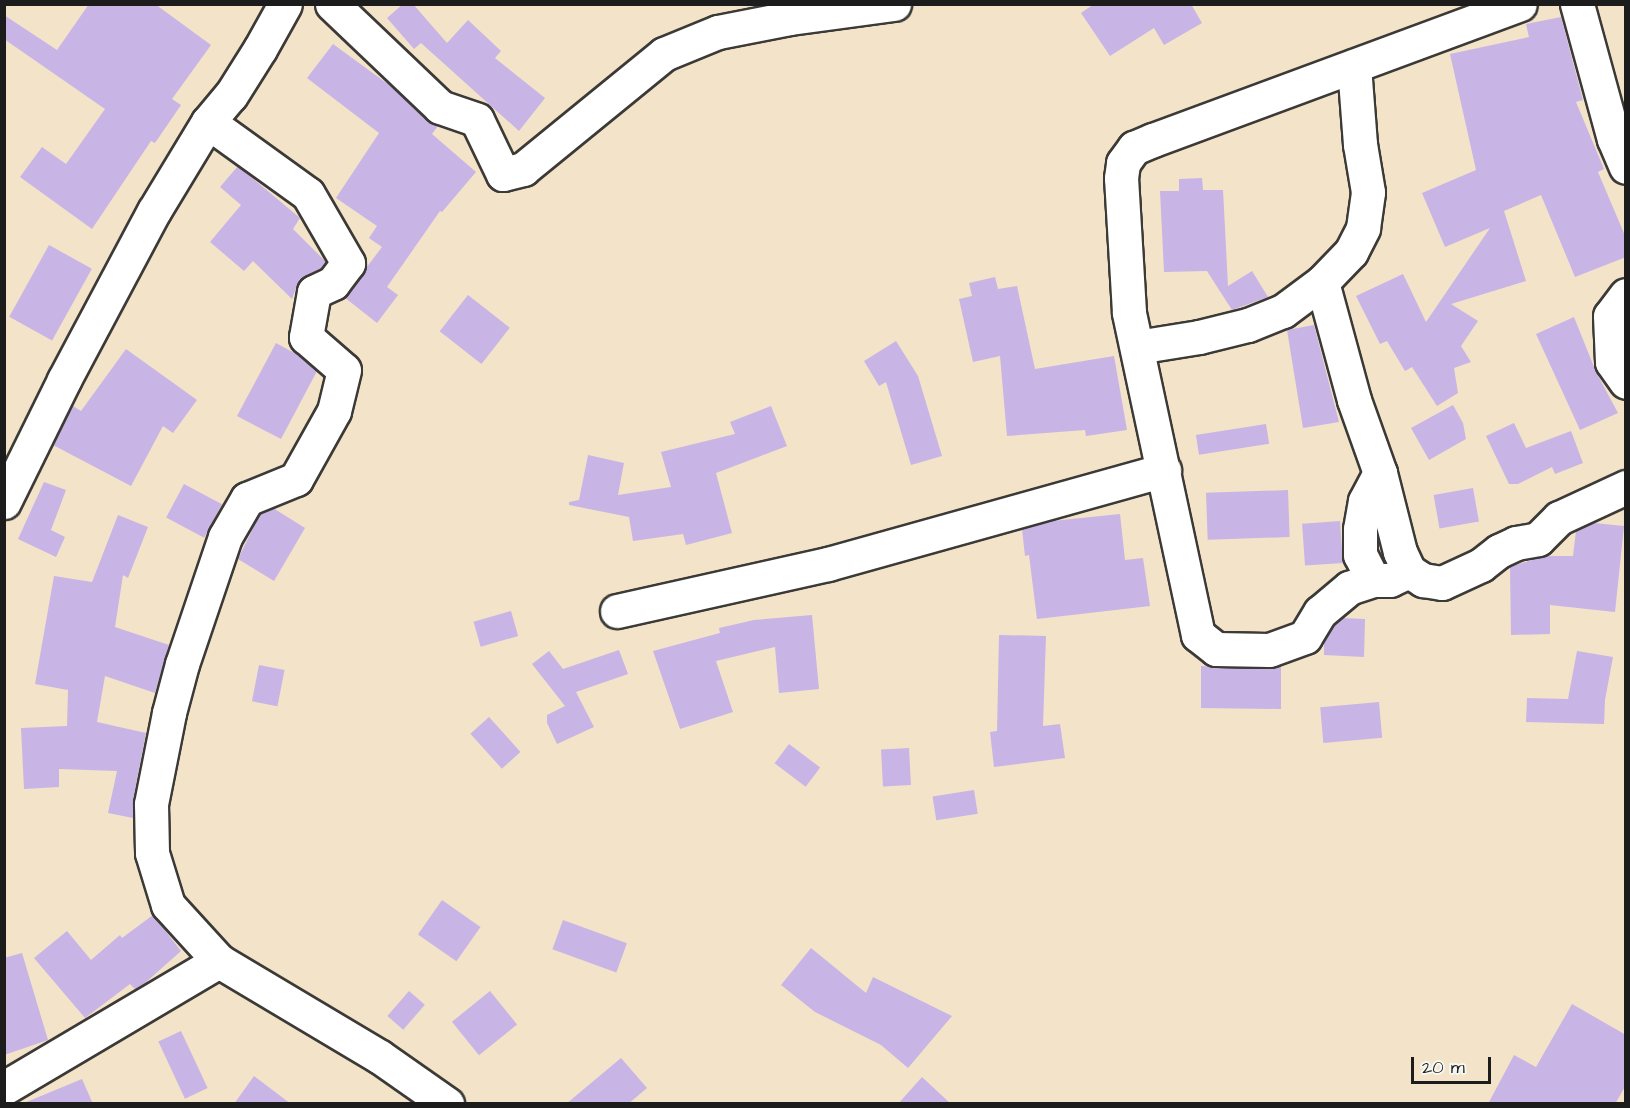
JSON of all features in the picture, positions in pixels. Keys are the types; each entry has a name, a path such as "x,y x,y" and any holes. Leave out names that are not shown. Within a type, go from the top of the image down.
{"street":[{"path":"4,502 25,455 107,296 154,211 208,123 231,95 285,4"},
{"path":"332,4 440,107 477,120 503,174 523,169 664,54 718,32 790,18 894,4"},
{"path":"1409,571 1390,580 1373,580 1349,588 1320,612 1305,637 1269,650 1216,649 1198,635 1129,312 1121,178 1123,163 1134,148 1520,4"},
{"path":"1577,4 1614,139 1626,166"},
{"path":"1137,346 1199,337 1248,325 1283,311 1322,282 1351,252 1364,228 1368,192 1360,144 1354,66"},
{"path":"208,123 308,194 348,263 333,283 314,292 306,337 344,370 334,411 296,478 247,499 225,537 182,664 158,762 150,804 152,853 168,905 219,961 380,1057 447,1104"},
{"path":"1322,282 1354,400 1380,473 1400,552 1409,571 1423,580 1442,583 1481,565 1498,551 1516,543 1538,538 1559,518 1626,487"},
{"path":"1626,295 1610,316 1612,362 1626,382"},
{"path":"617,611 828,564 1164,470"},
{"path":"1373,580 1360,555 1360,529 1365,501 1380,473"},
{"path":"4,1088 219,961"}],"building":[{"path":"89,4 155,4 211,45 172,99 181,105 155,143 151,141 92,229 20,177 42,147 66,164 105,109 4,39 4,15 57,50"},
{"path":"403,4 413,4 447,43 468,20 501,51 495,58 545,98 519,131 421,43 414,49 387,18"},
{"path":"1094,4 1191,4 1202,23 1164,45 1154,28 1110,56 1081,13"},
{"path":"1561,17 1583,100 1576,102 1604,169 1598,172 1626,238 1626,257 1575,277 1541,195 1504,211 1526,281 1451,304 1478,321 1461,346 1471,362 1454,368 1458,393 1437,406 1412,367 1405,371 1387,341 1380,344 1356,296 1403,274 1426,322 1490,228 1445,247 1422,193 1476,170 1450,54 1529,37 1526,24"},
{"path":"333,44 396,90 427,121 438,126 432,134 476,172 442,212 440,211 387,287 398,295 377,323 344,297 382,247 369,238 377,226 336,198 379,133 307,78"},
{"path":"238,166 300,218 293,229 326,262 321,268 299,280 292,299 253,261 244,271 210,242 241,205 220,187"},
{"path":"1202,178 1203,190 1223,190 1228,286 1252,271 1268,297 1232,310 1207,271 1164,272 1160,191 1179,191 1179,179"},
{"path":"49,245 92,269 52,340 9,317"},
{"path":"995,277 998,289 1017,286 1035,369 1114,356 1127,430 1086,436 1085,430 1007,436 1000,356 973,362 959,299 972,296 969,283"},
{"path":"468,295 510,328 481,364 440,331"},
{"path":"1574,317 1596,372 1618,413 1580,430 1536,334"},
{"path":"1314,325 1339,422 1303,428 1287,330"},
{"path":"896,341 918,376 942,456 911,465 886,382 879,386 864,361"},
{"path":"276,343 298,355 317,371 281,439 237,416"},
{"path":"126,349 197,400 173,433 163,426 131,486 53,445 73,406 81,411"},
{"path":"1453,405 1463,423 1466,439 1429,460 1411,428"},
{"path":"771,406 787,446 716,473 732,533 686,545 683,534 633,541 629,517 569,505 569,502 579,500 588,455 624,463 618,495 671,487 661,452 735,434 730,422"},
{"path":"1514,423 1526,448 1571,431 1583,463 1555,474 1552,467 1518,484 1509,484 1486,436"},
{"path":"1266,424 1269,444 1199,455 1196,435"},
{"path":"44,482 66,490 51,530 65,537 56,557 18,539"},
{"path":"184,484 222,504 204,538 166,518"},
{"path":"1473,488 1479,521 1440,528 1434,495"},
{"path":"1288,490 1290,537 1208,540 1206,493"},
{"path":"273,508 305,528 274,581 238,559 260,514"},
{"path":"1120,514 1125,560 1143,558 1150,606 1037,619 1029,555 1025,556 1022,529 1052,521"},
{"path":"118,515 148,527 128,578 123,575 115,627 169,645 155,693 105,676 97,722 146,733 133,800 133,818 108,813 117,771 59,769 59,787 24,789 21,728 67,726 68,690 35,684 54,576 92,582"},
{"path":"1340,521 1343,563 1305,566 1302,524"},
{"path":"1594,523 1624,526 1615,612 1550,605 1550,634 1511,635 1510,567 1544,556 1573,556 1576,531"},
{"path":"511,611 518,636 481,647 474,622"},
{"path":"812,615 819,689 779,693 775,647 716,661 733,712 680,729 653,651 720,633 719,628 754,620"},
{"path":"1342,618 1365,619 1364,657 1324,655 1324,641 1334,624"},
{"path":"999,635 1046,636 1043,726 1060,724 1065,758 994,767 990,732 997,731"},
{"path":"619,650 628,674 576,692 594,727 557,744 547,723 547,715 565,706 532,664 549,651 563,669"},
{"path":"1577,651 1613,657 1605,700 1604,724 1526,722 1527,698 1568,699"},
{"path":"259,665 285,670 277,706 252,701"},
{"path":"1201,666 1269,669 1281,666 1281,709 1201,708"},
{"path":"1379,702 1382,738 1323,743 1320,707"},
{"path":"489,717 520,752 502,769 470,734"},
{"path":"789,744 820,767 806,787 775,763"},
{"path":"909,748 911,785 883,786 881,749"},
{"path":"974,790 978,814 936,820 933,797"},
{"path":"442,900 481,927 456,961 418,934"},
{"path":"153,915 181,951 145,983 135,989 130,984 85,1018 34,958 67,931 91,960 120,935 122,938"},
{"path":"563,920 627,943 616,972 552,949"},
{"path":"811,948 866,993 873,977 952,1016 908,1068 881,1045 815,1012 781,985"},
{"path":"22,953 48,1040 4,1055 4,958"},
{"path":"409,991 425,1005 403,1030 387,1016"},
{"path":"490,991 517,1024 479,1055 452,1022"},
{"path":"1572,1004 1626,1035 1626,1085 1615,1104 1488,1104 1514,1055 1536,1067"},
{"path":"181,1031 208,1088 185,1099 158,1042"},
{"path":"621,1058 647,1088 628,1104 566,1104"},
{"path":"254,1076 291,1104 234,1104"},
{"path":"922,1077 951,1104 898,1104"},
{"path":"82,1079 93,1104 24,1104 24,1103"}]}
